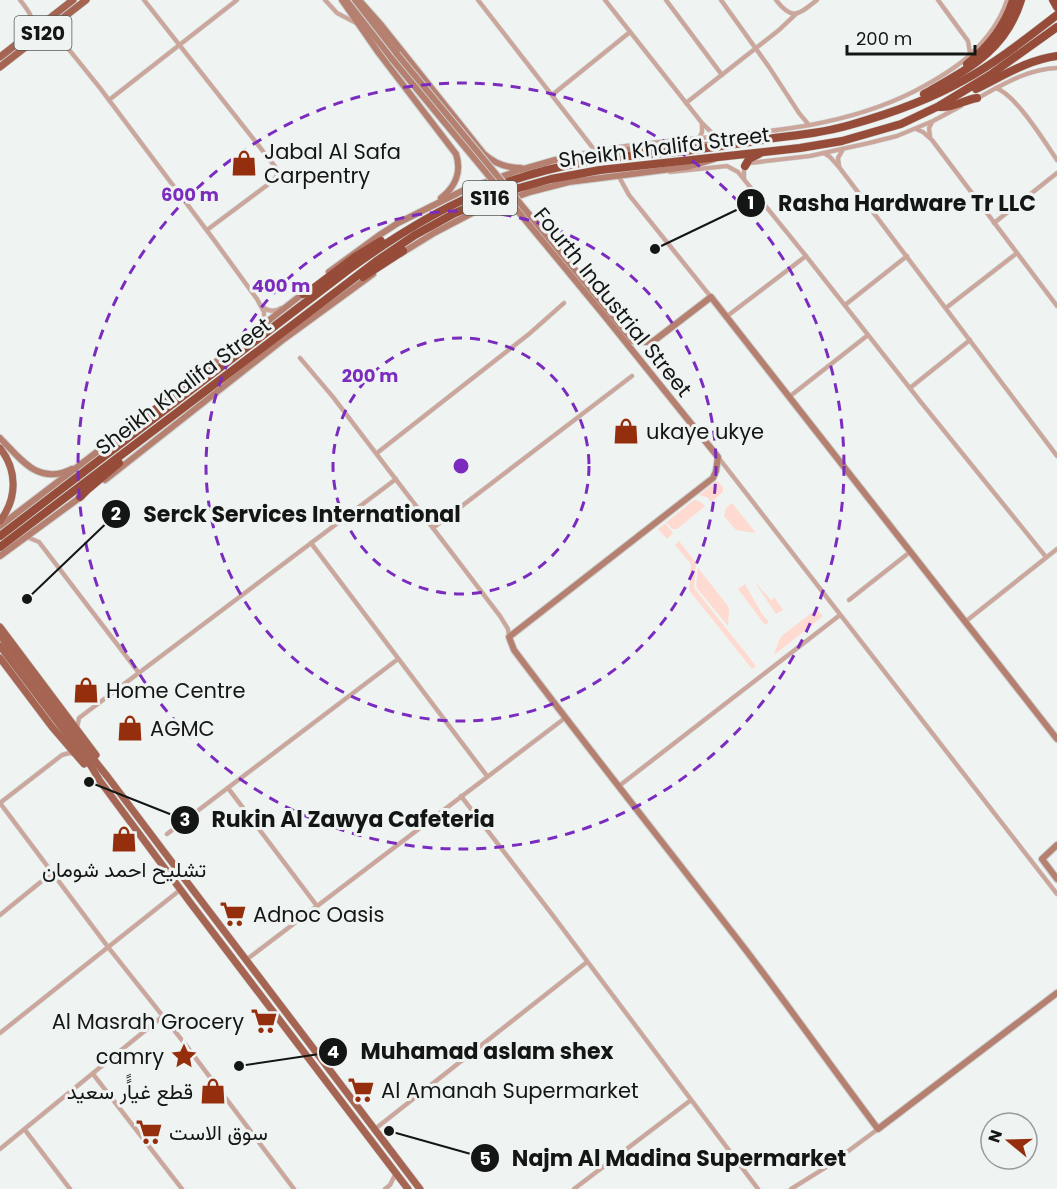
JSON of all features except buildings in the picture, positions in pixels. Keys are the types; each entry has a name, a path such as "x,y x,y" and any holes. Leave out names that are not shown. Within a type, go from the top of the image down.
{"highway":[{"path":"952,78 994,38 1005,19 1012,0"},
{"path":"913,104 924,94 988,53 1010,27 1021,0"},
{"path":"1053,0 1057,7"},
{"name":"Sheikh Khalifa Street","path":"0,536 339,277 394,237 455,203 541,171 590,161 722,146 831,129 864,121 913,104 958,84 1057,15"},
{"name":"Sheikh Khalifa Street","path":"0,548 378,260 415,235 455,213 505,192 551,179 591,171 800,148 842,141 901,123 939,106 966,90 1004,66 1057,27"},
{"path":"966,90 975,89 1022,65 1057,56"},
{"path":"939,106 951,106 977,98"},
{"path":"745,166 749,159 762,152"},
{"path":"299,297 373,245 394,237"},
{"path":"336,292 345,289 403,251"},
{"path":"142,418 205,379"},
{"path":"80,497 126,457 136,444"}],"main road":[{"name":"S120","path":"0,57 4,51 73,0"},
{"name":"S120","path":"0,67 86,0"},
{"path":"344,0 378,52 456,154 458,171 455,183 448,192 428,207"},
{"name":"Fourth Industrial Street","path":"344,0 394,56 605,312 718,457"},
{"path":"357,0 382,26 484,154 503,166 527,167"},
{"name":"Fourth Industrial Street","path":"357,0 394,56"},
{"path":"0,526 203,372 346,258 381,234 428,207 527,167 555,160 600,152 701,145 722,146"},
{"path":"0,556 104,480 284,339 403,251 434,233 497,202 530,192 569,182 694,166 720,157"},
{"path":"711,297 1057,739"},
{"name":"Fourth Industrial Street","path":"605,312 633,341 642,342 656,340 711,297"},
{"path":"0,438 27,466 44,474 65,472 93,457"},
{"path":"0,448 10,465 14,482 12,499 0,521"},
{"path":"718,457 713,478 510,637 514,650 747,952 878,1129 1057,993"},
{"path":"0,627 77,728 101,762 107,776"},
{"path":"0,635 32,685 100,781 180,890 396,1173 399,1185"},
{"path":"0,646 107,776 420,1189"},
{"path":"0,658 64,741 100,781"},
{"path":"1057,845 1043,856 1042,860 1057,879"},
{"path":"291,1035 296,1034 303,1043 308,1041"},
{"path":"360,1126 365,1124 375,1136 377,1133"}],"street":[{"path":"20,0 31,15 34,31"},
{"path":"144,0 278,172 274,180 207,230"},
{"path":"109,99 237,0"},
{"path":"325,0 337,13 358,24"},
{"path":"478,0 600,152 617,148 796,128 864,111 905,96 943,75 980,45 996,24 1007,0"},
{"path":"604,0 702,123 717,138"},
{"path":"666,0 722,75"},
{"path":"721,0 809,125"},
{"path":"776,0 785,11 797,13"},
{"path":"686,103 797,13 817,0"},
{"path":"938,0 968,41 970,54"},
{"path":"31,15 46,21"},
{"path":"57,23 58,36"},
{"path":"45,32 58,36 109,99 257,300 264,312 264,323"},
{"path":"552,95 630,32"},
{"path":"968,41 980,45"},
{"path":"744,179 745,166 753,162 824,153 888,138 933,121 1030,72 1057,69"},
{"path":"1007,95 1009,82"},
{"path":"996,88 1007,95 1057,160"},
{"path":"796,128 799,113"},
{"path":"932,140 928,130 933,121"},
{"path":"699,139 702,123"},
{"path":"914,129 923,132 932,140 1057,306"},
{"path":"839,167 838,158 843,149"},
{"path":"824,153 839,167 1057,456"},
{"path":"652,172 677,172 727,166 734,169 1046,557"},
{"path":"994,222 1057,173"},
{"path":"618,176 629,195 711,297"},
{"path":"946,308 1017,253"},
{"path":"726,317 806,256"},
{"path":"844,305 907,256"},
{"path":"257,300 266,309 273,311 299,297"},
{"path":"377,453 529,334 564,303"},
{"path":"789,397 868,335"},
{"path":"910,388 970,340"},
{"path":"300,358 377,453 503,620 510,637"},
{"path":"433,528 632,375"},
{"path":"718,457 1057,894"},
{"path":"77,728 79,718 396,479"},
{"path":"38,528 39,542 139,673"},
{"path":"26,537 39,542"},
{"path":"311,543 487,776"},
{"path":"965,622 1057,549"},
{"path":"849,600 910,552"},
{"path":"619,786 840,615"},
{"path":"167,834 398,658"},
{"path":"68,717 79,718"},
{"path":"246,960 565,718"},
{"path":"62,755 64,741"},
{"path":"76,755 69,753 62,755 0,803 294,1189"},
{"path":"228,788 317,906"},
{"path":"461,796 552,913 758,1189"},
{"path":"0,915 53,872"},
{"path":"0,1033 180,890"},
{"path":"377,1133 587,962"},
{"path":"0,1149 163,1016"},
{"path":"93,1074 182,1189"},
{"path":"574,1189 691,1100"},
{"path":"791,1189 828,1166 878,1129"},
{"path":"25,1130 70,1189"},
{"path":"385,1189 399,1185 396,1173"}],"shaded area":[{"path":"717,481 723,487 723,492 711,502 707,497 699,495"},
{"path":"694,500 705,506 677,529 672,529 666,522"},
{"path":"732,503 756,533 736,530 724,516 726,508"},
{"path":"665,523 673,533 667,539 658,529"},
{"path":"679,541 696,563 694,588 756,666 752,669 689,590 691,564 675,545"},
{"path":"698,568 728,606 728,626 696,587"},
{"path":"754,581 771,600 775,598 783,610 776,614"},
{"path":"745,584 769,622 765,625 738,589"},
{"path":"814,611 818,611 823,616 774,655 783,635"}],"place":[{"name":"Jabal Al Safa Carpentry","path":"244,163"},
{"name":"Rasha Hardware Tr LLC","path":"655,249"},
{"name":"ukaye ukye","path":"626,431"},
{"name":"Serck Services International","path":"27,599"},
{"name":"Home Centre","path":"86,690"},
{"name":"AGMC","path":"130,728"},
{"name":"Rukin Al Zawya Cafeteria","path":"89,782"},
{"name":"تشليح احمد شومان","path":"124,839"},
{"name":"Adnoc Oasis","path":"233,914"},
{"name":"Al Masrah Grocery","path":"264,1021"},
{"name":"camry","path":"184,1056"},
{"name":"Muhamad aslam shex","path":"239,1066"},
{"name":"Al Amanah Supermarket","path":"361,1090"},
{"name":"قطع غياًًر سعيد","path":"213,1091"},
{"name":"Najm Al Madina Supermarket","path":"389,1131"},
{"name":"سوق الاست","path":"149,1132"}]}
